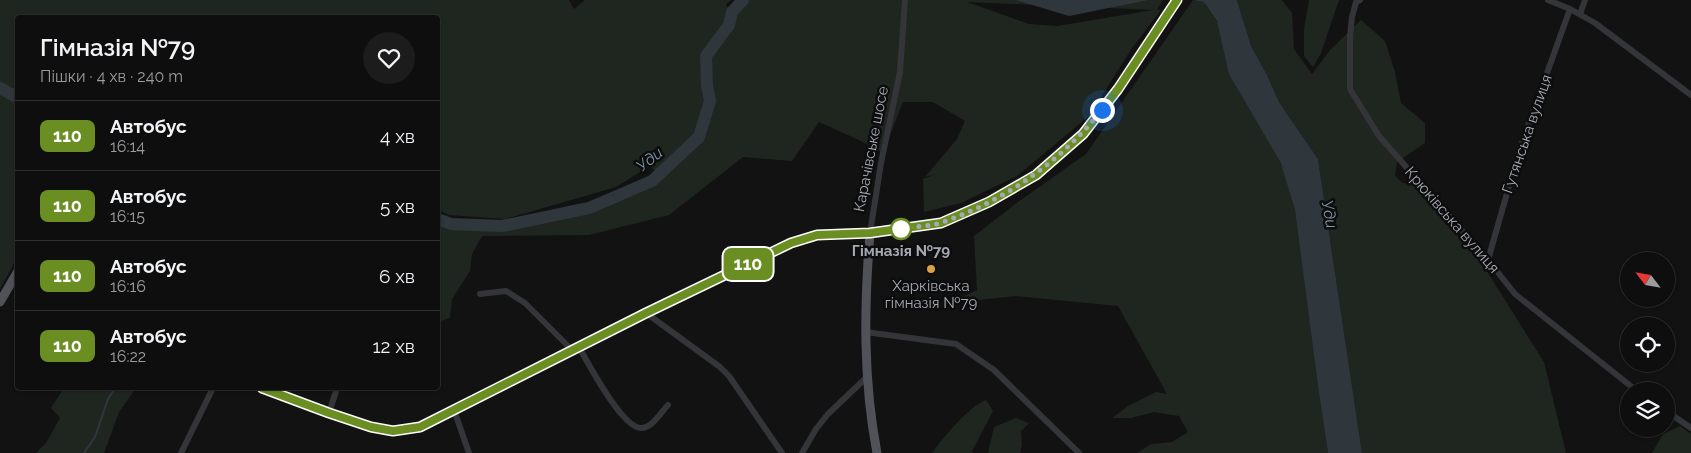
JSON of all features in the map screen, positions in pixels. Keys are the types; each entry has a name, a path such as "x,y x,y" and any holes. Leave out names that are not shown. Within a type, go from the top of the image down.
{"main road":[{"path":"267,390 329,413 377,428 401,431 420,427 575,348 791,243 817,235 870,233 941,223 989,202 1036,175 1083,134 1118,89 1177,0"},
{"name":"Карачівське шосе","path":"870,233 865,294 865,332 877,453"},
{"path":"0,302 15,276"}],"street":[{"name":"Карачівське шосе","path":"870,233 881,163 900,72 905,0"},
{"path":"1548,0 1570,9 1595,23 1691,95"},
{"path":"1580,14 1585,0"},
{"name":"Крюківська вулиця","path":"1358,1 1352,17 1350,36 1350,89 1379,136 1488,260 1515,294 1626,382"},
{"name":"Гутянська вулиця","path":"1488,260 1519,151 1570,9"},
{"path":"480,294 506,291 525,303 575,348 622,415 633,426 640,429 649,426 668,405"},
{"path":"646,313 720,367 729,376 782,453"},
{"path":"865,332 956,344 994,370 1079,453"},
{"path":"802,453 816,429 828,414 868,376"},
{"path":"181,453 212,390"},
{"path":"329,413 336,390"},
{"path":"454,410 469,453"},
{"path":"1675,417 1691,428"}],"shaded area":[{"path":"0,0 569,0 574,9 585,0 731,0 726,4 735,20 749,0 1163,0 1157,10 1161,10 1132,48 1089,116 1017,176 961,203 924,212 923,179 939,173 925,177 957,139 965,121 933,102 903,102 883,153 819,122 792,161 743,157 669,215 589,235 482,236 472,254 470,271 452,299 450,318 440,321 440,225 448,228 514,229 579,214 661,177 650,166 616,187 505,219 449,215 440,211 440,15 15,15 15,262 0,289","holes":["967,2 1153,10 1057,26 1029,24","734,22 713,55 709,68 704,55","714,111 683,159 664,175"]},
{"path":"1016,0 1148,0 1069,16"},
{"path":"1193,0 1204,2 1218,23 1284,163 1295,210 1328,453 1137,453 1151,444 1172,442 1188,432 1179,416 1154,412 1131,418 1112,418 1128,406 1156,392 1167,394 1118,306 1016,296 949,303 977,290 974,236 1086,154"},
{"path":"1193,0 1237,0 1251,46 1279,102 1318,159 1362,453 1328,453 1295,210 1281,163 1229,74 1217,21 1204,2"},
{"path":"1237,0 1282,0 1292,13 1294,49 1312,74 1331,49 1361,20 1385,41 1395,72 1401,103 1425,123 1425,143 1397,162 1395,176 1403,183 1413,184 1483,265 1544,362 1566,453 1362,453 1318,159 1279,102 1251,46"},
{"path":"1309,0 1339,0 1321,53 1313,67 1304,56 1304,29"},
{"path":"63,390 135,390 119,412 104,453 36,453 46,443 60,418 51,408"},
{"path":"986,400 993,411 972,451 973,453 932,453 964,415"},
{"path":"1016,418 1029,423 1021,431 1022,445 1020,453 988,453 994,427"},
{"path":"1680,426 1691,434 1691,453 1652,453 1661,437 1675,437 1675,428"}],"waterway":[{"name":"Уди","path":"440,220 451,224 502,226 589,208 652,181 699,137 710,101 707,85 706,56 729,25 732,12 743,0"},
{"name":"Уди","path":"0,88 15,96"},
{"path":"84,453 95,437 108,399 114,390"}],"bus line":[{"name":"110","path":"267,390 371,427 393,431 410,430 420,427 646,313 791,243 817,235 870,233 941,223 989,202 1036,175 1083,134 1118,89 1177,0"}],"place":[{"name":"Гімназія №79","path":"901,229"},
{"name":"Харківська гімназія №79","path":"931,269"}],"route":[{"path":"901,229 941,223 989,202 1036,175 1083,134 1102,110"}]}
